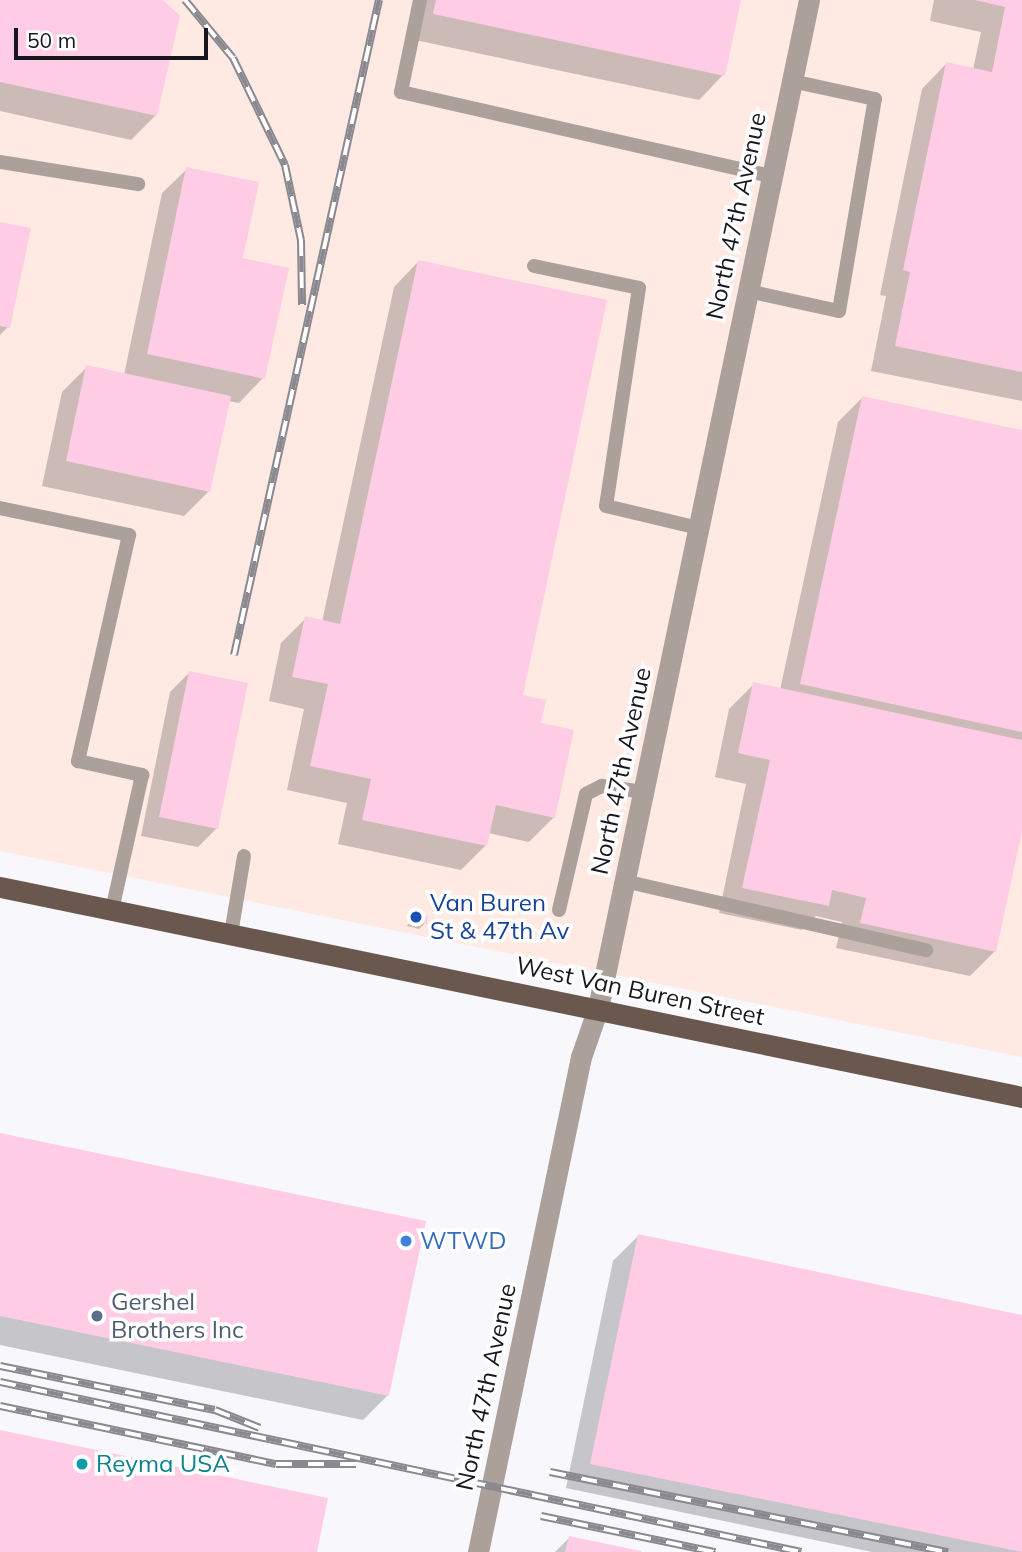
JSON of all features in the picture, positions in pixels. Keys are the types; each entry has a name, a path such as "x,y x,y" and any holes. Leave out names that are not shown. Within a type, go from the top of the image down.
{"main road":[{"name":"West Van Buren Street","path":"0,887 1022,1097"}],"street":[{"name":"North 47th Avenue","path":"478,1552 582,1057 598,1008 808,0"}],"lane":[{"path":"420,0 401,92 772,176"},
{"path":"748,291 839,310 876,99 792,81"},
{"path":"0,162 138,184"},
{"path":"534,266 639,288 606,506 698,527"},
{"path":"0,508 129,535 78,761 142,775 112,910"},
{"path":"559,910 586,794 602,786 643,792"},
{"path":"230,934 244,856"},
{"path":"624,881 926,950"}],"shaded area":[{"path":"0,0 1022,0 1022,1057 0,851"}],"building":[{"path":"0,0 163,0 180,16 157,116 0,82"},
{"path":"436,0 741,0 725,76 433,14"},
{"path":"975,0 1022,0 1022,372 895,346 910,272 903,270 946,62 992,72 1005,7"},
{"path":"186,167 259,182 243,258 289,268 265,379 147,354"},
{"path":"0,222 31,228 10,328 0,326"},
{"path":"418,260 607,300 523,695 546,700 541,723 574,730 555,818 496,805 487,846 362,820 371,779 310,766 328,684 292,677 305,616 340,624"},
{"path":"86,365 231,396 210,492 66,461"},
{"path":"862,396 1022,430 1022,732 800,684"},
{"path":"189,671 248,683 218,829 159,817"},
{"path":"753,682 1022,740 1022,831 996,952 860,923 866,898 832,890 829,906 742,888 770,760 738,753"},
{"path":"413,914 428,916 427,924 412,921"},
{"path":"0,1133 426,1221 389,1396 0,1316"},
{"path":"638,1234 1022,1315 1022,1552 590,1464"},
{"name":"Reyma USA","path":"0,1430 328,1498 317,1552 0,1552"},
{"path":"569,1536 641,1551 641,1552 565,1552"}],"railway":[{"path":"185,0 233,58 285,165 301,240 302,305"},
{"path":"234,655 379,0"},
{"path":"0,1366 215,1410 260,1428"},
{"path":"0,1382 801,1552"},
{"path":"0,1406 276,1464 356,1464"},
{"path":"550,1472 948,1552"},
{"path":"541,1516 715,1552"}],"place":[{"name":"Van Buren St & 47th Av","path":"416,917"},
{"name":"WTWD","path":"406,1241"},
{"name":"Gershel Brothers Inc","path":"97,1316"},
{"name":"Reyma USA","path":"82,1464"}]}
